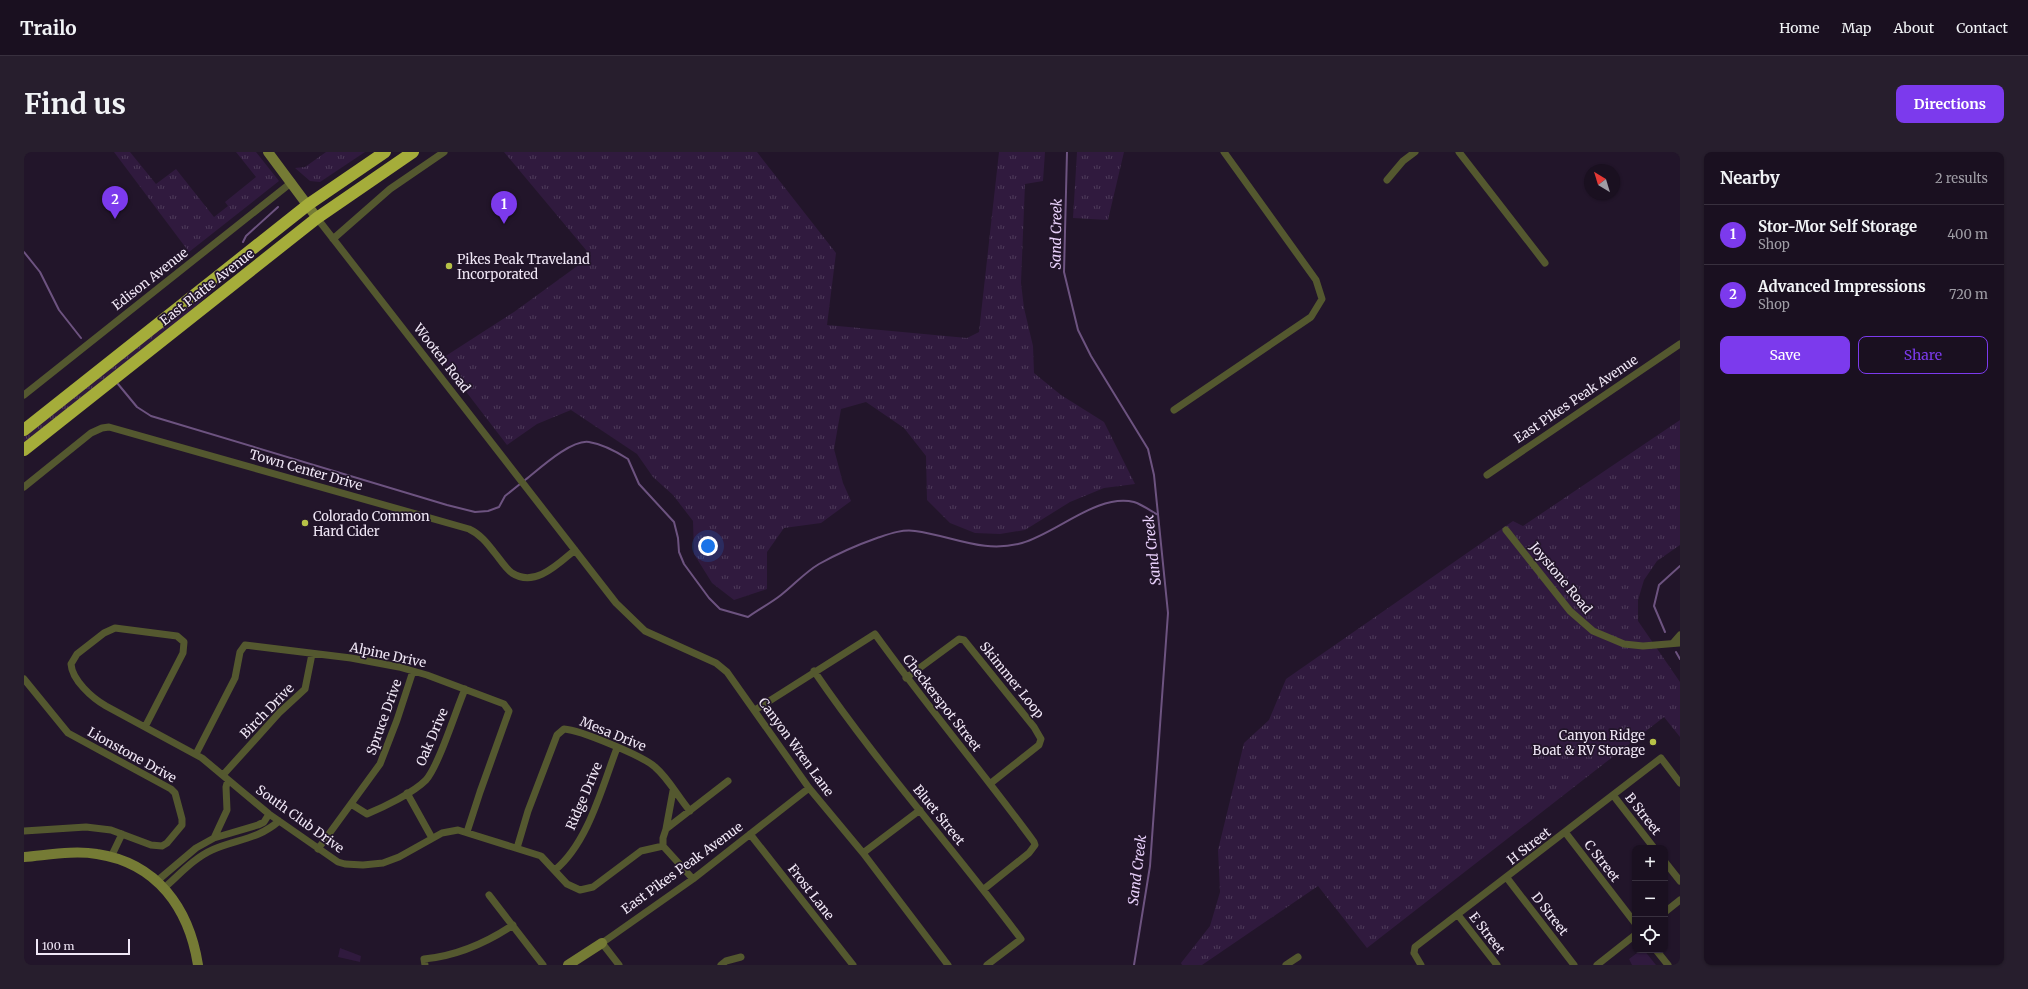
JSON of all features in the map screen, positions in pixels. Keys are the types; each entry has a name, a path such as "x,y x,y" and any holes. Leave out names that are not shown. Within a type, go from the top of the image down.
{"highway":[{"name":"East Platte Avenue","path":"24,430 309,204 385,152"},
{"name":"East Platte Avenue","path":"24,450 317,218 413,152"}],"main road":[{"name":"Wooten Road","path":"268,152 309,204 317,218"},
{"path":"24,857 78,853 111,857 140,869 161,885 184,916 191,934 198,965"},
{"name":"East Pikes Peak Avenue","path":"568,965 602,943"}],"street":[{"path":"333,239 390,190 444,152"},
{"path":"1174,410 1311,317 1322,299 1316,280 1224,152"},
{"path":"1387,180 1403,161 1415,152"},
{"path":"1459,152 1545,263"},
{"name":"Edison Avenue","path":"24,395 292,182"},
{"name":"Wooten Road","path":"317,218 597,578"},
{"name":"East Pikes Peak Avenue","path":"1486,475 1680,344"},
{"name":"Town Center Drive","path":"24,487 91,433 102,428 109,427 469,529 481,536 507,569 526,578 539,576 575,550"},
{"name":"Joystone Road","path":"1506,530 1570,611 1593,631 1624,644 1644,646 1677,643 1680,635"},
{"name":"Canyon Wren Lane","path":"597,578 616,603 645,631 716,663 731,677 809,788 862,853 948,965"},
{"name":"South Club Drive","path":"145,727 183,653 184,642 177,636 121,628 110,630 77,654 70,664 71,669 99,702 145,727 196,754 269,814 338,862 345,864 376,865 399,857 432,838 453,830 467,832 541,856 567,884 579,893 593,887 641,851 664,846"},
{"name":"Checkerspot Street","path":"754,710 875,634 906,678 991,783 1035,845 1029,852 984,889"},
{"name":"Skimmer Loop","path":"906,678 959,639 964,640 1003,688 1034,727 1041,739 1039,745 991,783"},
{"name":"Alpine Drive","path":"196,754 235,678 242,648 250,645 372,662 413,671 504,704 509,712 467,832"},
{"name":"Birch Drive","path":"225,777 279,713 305,689 312,654"},
{"name":"Spruce Drive","path":"318,849 380,764 397,720 413,671"},
{"name":"Bluet Street","path":"814,671 851,725 984,889 1021,939 987,965"},
{"name":"Lionstone Drive","path":"24,679 68,733 164,785 175,793 182,819 182,825 167,843 157,846 99,828 73,826 24,831"},
{"name":"Oak Drive","path":"351,804 367,814 407,793 425,780 430,774 464,689"},
{"name":"Mesa Drive","path":"517,848 536,788 560,731 564,729 570,729 648,762 662,775 690,811"},
{"name":"Ridge Drive","path":"555,870 568,858 588,825 617,748"},
{"name":"H Street","path":"1421,965 1412,953 1415,947 1507,878 1661,758 1680,783"},
{"path":"214,838 227,810 225,777"},
{"path":"666,829 728,781"},
{"name":"East Pikes Peak Avenue","path":"602,943 693,879 809,788"},
{"path":"673,791 663,838 664,846 693,879"},
{"path":"407,793 432,838"},
{"name":"B Street","path":"1613,795 1652,845"},
{"path":"862,853 920,810"},
{"path":"161,885 188,854 214,838 258,825 264,822 269,814"},
{"path":"161,885 205,854 220,846 264,833 279,821"},
{"name":"C Street","path":"1565,832 1632,919"},
{"path":"111,857 122,834"},
{"name":"Frost Lane","path":"750,834 853,965"},
{"path":"1668,866 1680,881"},
{"name":"D Street","path":"1507,878 1574,965"},
{"path":"489,896 543,965"},
{"path":"1668,910 1680,900"},
{"name":"E Street","path":"1458,915 1497,965"},
{"path":"425,965 424,959 452,954 483,942 513,925"},
{"path":"1596,965 1632,937"},
{"path":"602,943 619,965"},
{"path":"1658,953 1668,965"},
{"path":"721,965 741,957"},
{"path":"1286,965 1298,957"}],"green space":[{"path":"114,152 130,152 156,184 176,169 214,217 228,206 225,202 256,177 236,152 256,152 279,181 189,252"},
{"path":"326,152 365,152 320,182 310,181 295,168 305,167"},
{"path":"504,152 757,152 836,253 827,325 967,338 979,332 999,152 1045,152 1043,181 1025,184 1021,283 1024,308 1033,346 1034,373 1061,395 1104,422 1135,484 1104,488 1070,502 1025,530 1000,534 975,533 950,523 927,500 926,456 904,428 866,402 841,409 834,449 843,483 851,501 821,523 784,528 767,552 767,589 734,600 712,583 694,554 693,521 673,495 653,477 637,454 571,410 537,424 507,445 441,359 514,312 591,256"},
{"path":"1077,152 1124,152 1108,220 1073,218"},
{"path":"243,263 183,318 24,445 24,434"},
{"path":"1680,420 1680,545 1657,561 1644,580 1638,600 1638,621 1680,682 1680,737 1664,717 1367,948 1318,886 1202,965 1182,965 1181,963 1210,926 1220,892 1218,850 1244,743 1269,720 1286,679 1513,521 1523,526"},
{"path":"340,948 361,956 360,962 338,957"},
{"path":"1637,953 1646,953 1656,965 1632,965 1629,959"}],"waterway":[{"name":"Sand Creek","path":"1067,152 1064,272 1078,330 1091,356 1148,449 1154,475 1168,613 1150,866 1134,965"},
{"path":"243,242 246,236 278,207"},
{"path":"24,252 40,272 59,310 81,338"},
{"path":"118,384 137,407 151,416 447,505 475,512 488,511 499,507 505,496 520,484"},
{"path":"524,481 555,456 573,445 582,442 589,442 599,445 624,456 628,459 639,484 674,522 678,538 679,552 684,564 709,598 720,609 748,617 777,598 819,564 840,553 896,532 915,531 968,543 1008,546 1035,538 1092,508 1106,503 1120,501 1134,502 1144,506 1158,515"},
{"path":"1665,632 1654,606 1659,585 1680,566"},
{"path":"1676,652 1680,659"}],"place":[{"name":"Advanced Impressions","path":"115,219"},
{"name":"Stor-Mor Self Storage","path":"504,224"},
{"name":"Pikes Peak Traveland Incorporated","path":"449,266"},
{"name":"Colorado Common Hard Cider","path":"305,523"},
{"name":"Canyon Ridge Boat & RV Storage","path":"1653,742"}]}
